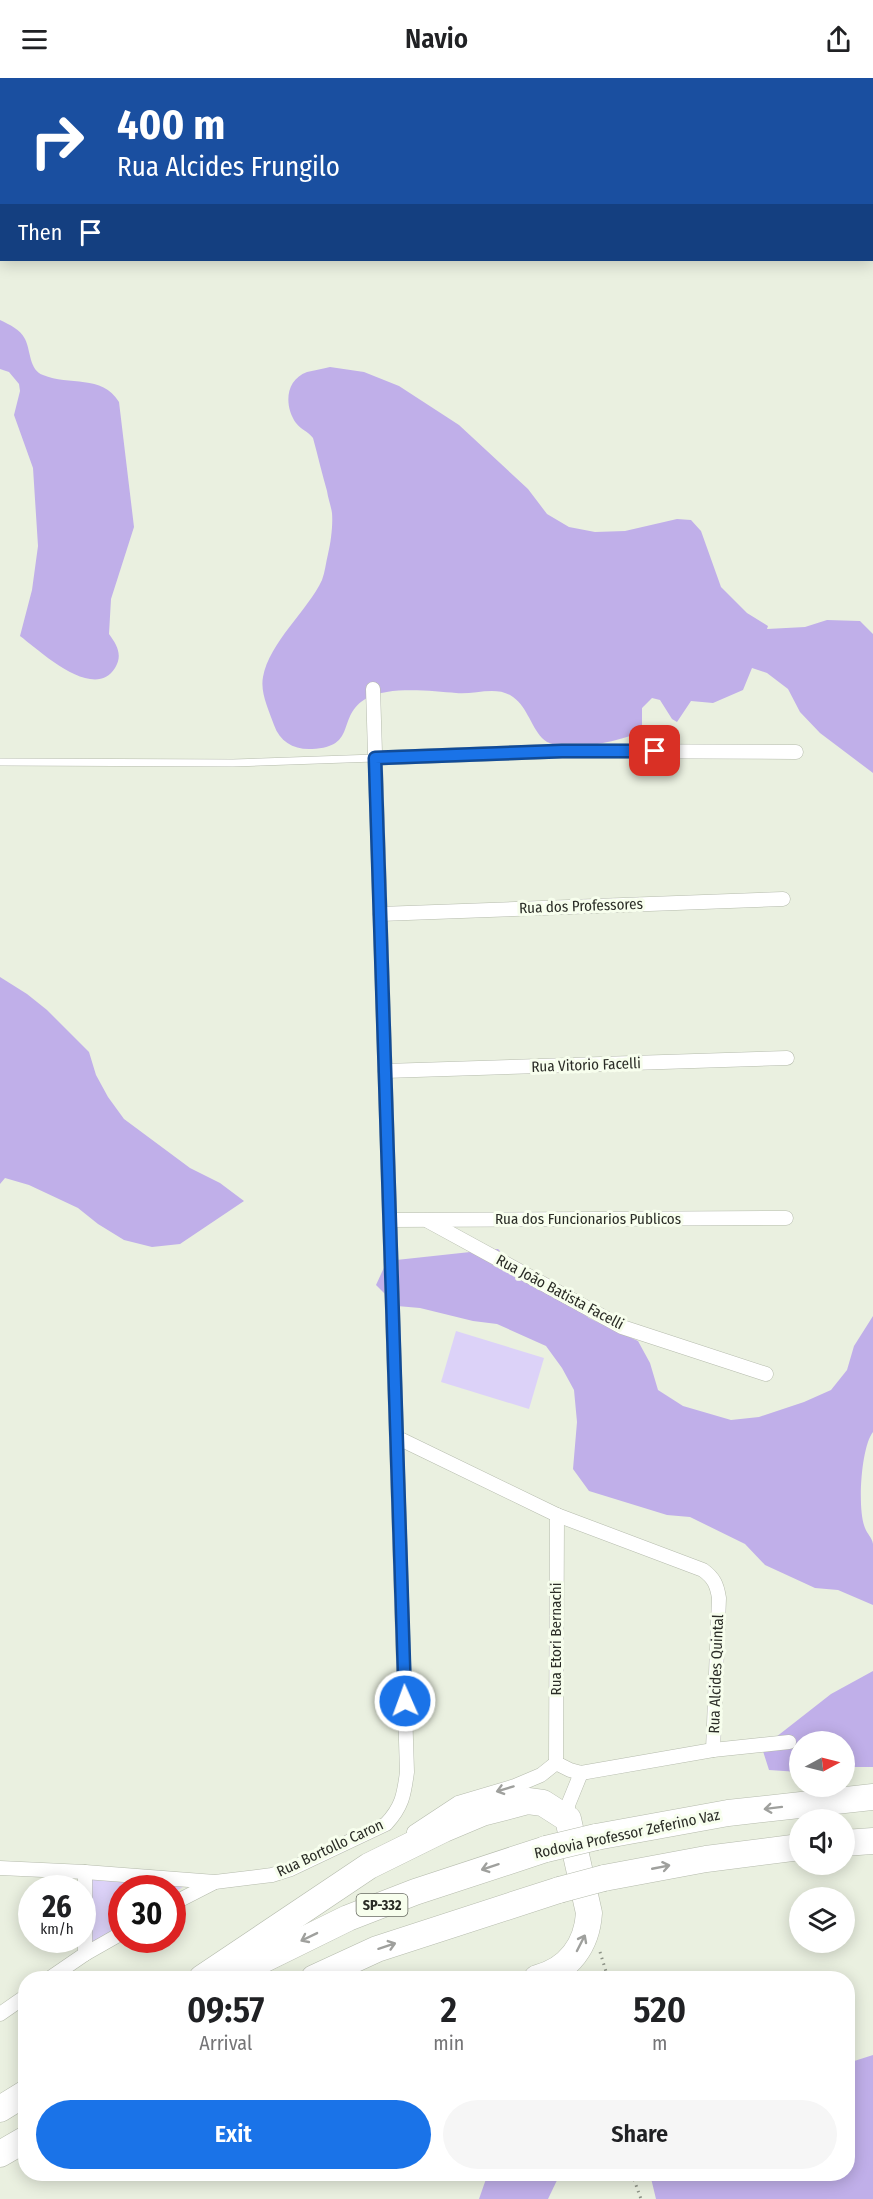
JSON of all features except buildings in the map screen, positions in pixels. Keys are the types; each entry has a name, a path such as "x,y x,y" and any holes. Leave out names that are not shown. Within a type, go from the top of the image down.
{"highway":[{"name":"Rodovia Professor Zeferino Vaz","path":"239,1971 348,1918 415,1892 546,1849 596,1837 728,1813 873,1797"},
{"path":"212,1971 369,1866 482,1813 528,1801 543,1803 568,1819 589,1913 588,1928 583,1942 574,1956 556,1971"},
{"path":"855,1842 873,1841"},
{"name":"SP-332","path":"330,1971 377,1949 559,1890 604,1878 706,1859 789,1848"},
{"path":"0,2109 18,2097"},
{"path":"0,2154 18,2144"}],"street":[{"name":"Rua Bortollo Caron","path":"215,1882 272,1875 291,1869 386,1824 397,1812 405,1793 407,1772 398,1438 372,689"},
{"path":"375,758 562,751 796,752"},
{"name":"Rua dos Professores","path":"380,914 783,899"},
{"name":"Rua Vitorio Facelli","path":"385,1071 787,1058"},
{"name":"Rua dos Funcionarios Publicos","path":"390,1220 786,1218"},
{"name":"Rua João Batista Facelli","path":"427,1220 622,1328 766,1374"},
{"path":"398,1438 557,1515"},
{"name":"Rua Alcides Quintal","path":"557,1515 703,1570 712,1576 719,1598 713,1750"},
{"name":"Rua Etori Bernachi","path":"556,1763 557,1515"},
{"path":"369,1866 458,1803 515,1786 541,1775 556,1763 581,1773 713,1750 789,1742"},
{"path":"568,1819 570,1798 581,1773"},
{"path":"0,1868 215,1882"},
{"path":"85,1872 85,1954"},
{"path":"186,1897 215,1882"},
{"path":"60,1971 108,1941"},
{"path":"0,2014 18,2002"}],"lane":[{"path":"0,762 233,763 375,758"}],"path":[{"path":"634,2181 640,2199"}],"shaded area":[{"path":"0,320 23,336 38,373 53,378 94,384 112,393 119,402 134,527 111,599 109,634 117,646 119,659 115,668 106,677 94,679 81,677 53,662 20,636 32,590 38,546 33,468 14,415 20,391 19,384 9,372 0,369"},
{"path":"330,367 364,372 399,386 459,425 528,489 547,514 569,527 595,532 625,531 677,519 691,520 701,531 721,587 747,613 768,626 767,629 805,627 827,620 860,621 873,634 873,773 820,733 800,712 788,689 767,673 752,668 743,690 713,703 691,701 677,722 672,719 660,700 652,698 642,708 642,731 621,739 591,745 562,746 550,743 538,733 516,699 504,692 463,693 411,690 376,694 367,698 357,705 342,737 327,747 305,749 288,744 277,731 265,701 263,677 273,652 322,580 330,544 332,513 313,438 298,425 292,416 288,402 291,387 300,376 307,372"},
{"path":"0,977 47,1010 89,1052 96,1075 124,1119 190,1168 220,1183 244,1201 180,1244 152,1247 124,1240 78,1208 29,1185 5,1178 0,1184"},
{"path":"498,1249 519,1270 569,1302 589,1318 638,1341 650,1363 658,1390 683,1406 731,1420 759,1417 831,1390 847,1370 854,1346 873,1316 873,1432 863,1464 861,1507 866,1530 873,1544 873,1605 838,1590 815,1588 765,1565 745,1544 690,1517 667,1515 589,1491 573,1469 577,1422 574,1390 546,1346 497,1324 473,1321 420,1308 397,1306 376,1285 387,1261"},
{"path":"456,1331 544,1358 529,1409 441,1382"},
{"path":"873,1671 873,1767 855,1767 855,1731 789,1731 789,1771 769,1770 762,1748 831,1694"},
{"path":"96,1878 108,1879 108,1933 96,1941"},
{"path":"873,2055 873,2199 656,2199 652,2181 855,2181 855,2061"},
{"path":"485,2181 557,2181 548,2199 479,2199"}],"route":[{"path":"405,1701 375,758 562,751 655,751"}]}
